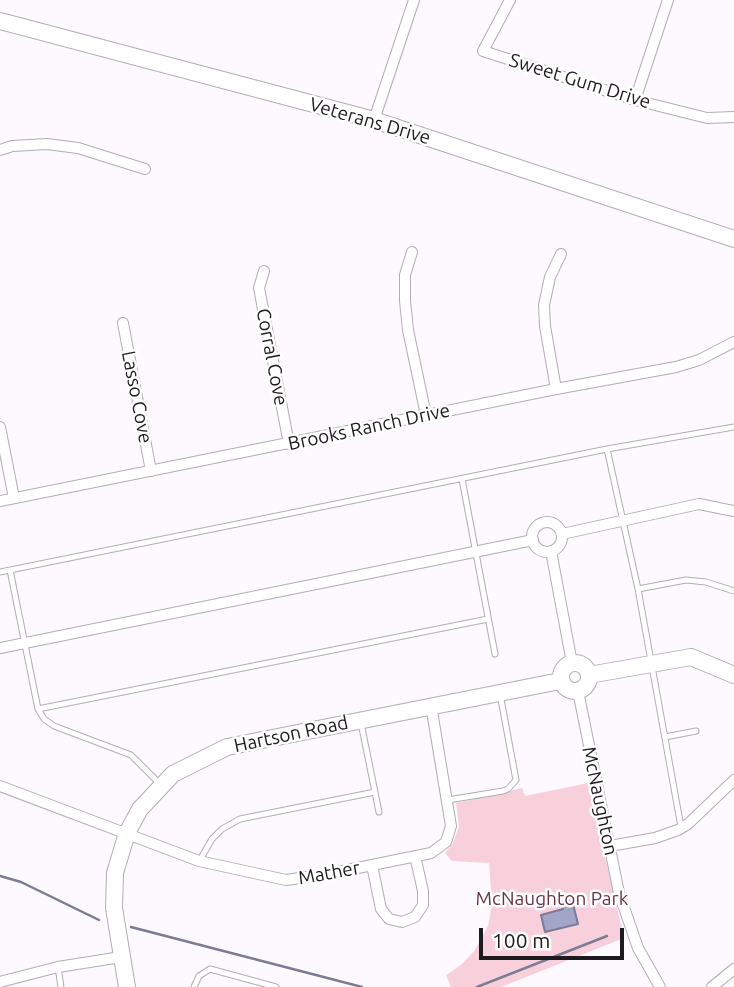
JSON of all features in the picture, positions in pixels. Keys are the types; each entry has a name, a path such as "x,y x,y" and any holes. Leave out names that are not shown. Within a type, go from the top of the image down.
{"street":[{"path":"373,120 414,0"},
{"name":"Sweet Gum Drive","path":"510,0 483,51 635,100 707,118 734,117"},
{"path":"635,100 668,0"},
{"name":"Veterans Drive","path":"0,21 373,120 734,239"},
{"path":"0,150 12,146 47,144 78,148 145,169"},
{"path":"412,252 405,275 408,330 426,415"},
{"path":"556,389 544,305 550,277 561,254"},
{"name":"Corral Cove","path":"264,271 258,288 289,444"},
{"name":"Lasso Cove","path":"123,323 151,471"},
{"name":"Brooks Ranch Drive","path":"0,501 676,367 699,360 734,342"},
{"path":"0,426 14,499"},
{"path":"562,534 699,504 734,511"},
{"path":"544,522 553,523 562,534 561,543 551,551 542,550 533,540 534,531 544,522"},
{"path":"0,648 533,540"},
{"path":"551,551 572,663"},
{"path":"589,676 691,657 734,676"},
{"path":"572,663 585,667 589,676 586,686 578,691 569,691 560,681 561,671 572,663"},
{"name":"Hartson Road","path":"127,987 114,908 115,873 127,833 140,809 173,774 227,747 560,681"},
{"name":"McNaughton","path":"578,691 619,893 638,948 660,987"},
{"name":"Mather","path":"0,786 199,861 286,880 372,865 431,853 446,842 451,826 431,705"},
{"path":"610,846 655,838 681,828 734,780"},
{"path":"372,865 381,909 389,919 402,922 415,917 423,905 423,891 415,856"},
{"path":"0,982 58,967 121,957"},
{"path":"712,987 734,970"}],"lane":[{"path":"0,572 607,449 734,427"},
{"path":"607,449 638,589 681,828"},
{"path":"462,479 495,654"},
{"path":"10,570 38,709 44,719 54,726 131,755 162,786"},
{"path":"638,589 686,580 706,582 734,591"},
{"path":"38,709 488,619"},
{"path":"448,800 503,791 516,780 500,692"},
{"path":"360,720 379,812"},
{"path":"665,737 696,731"},
{"path":"199,861 212,839 222,829 240,820 375,792"},
{"path":"58,967 61,987"},
{"path":"194,987 199,976 210,969 276,987"}],"green space":[{"name":"McNaughton Park","path":"588,783 624,938 501,987 451,987 446,975 462,964 475,950 488,926 492,904 489,863 452,861 445,853 453,843 459,826 456,803 522,788 525,796"}],"water":[{"path":"572,900 578,924 545,932 541,915 563,909 562,903"}],"waterway":[{"path":"0,876 21,882 99,920"},
{"path":"131,927 362,987"},
{"path":"477,987 607,936"}]}
